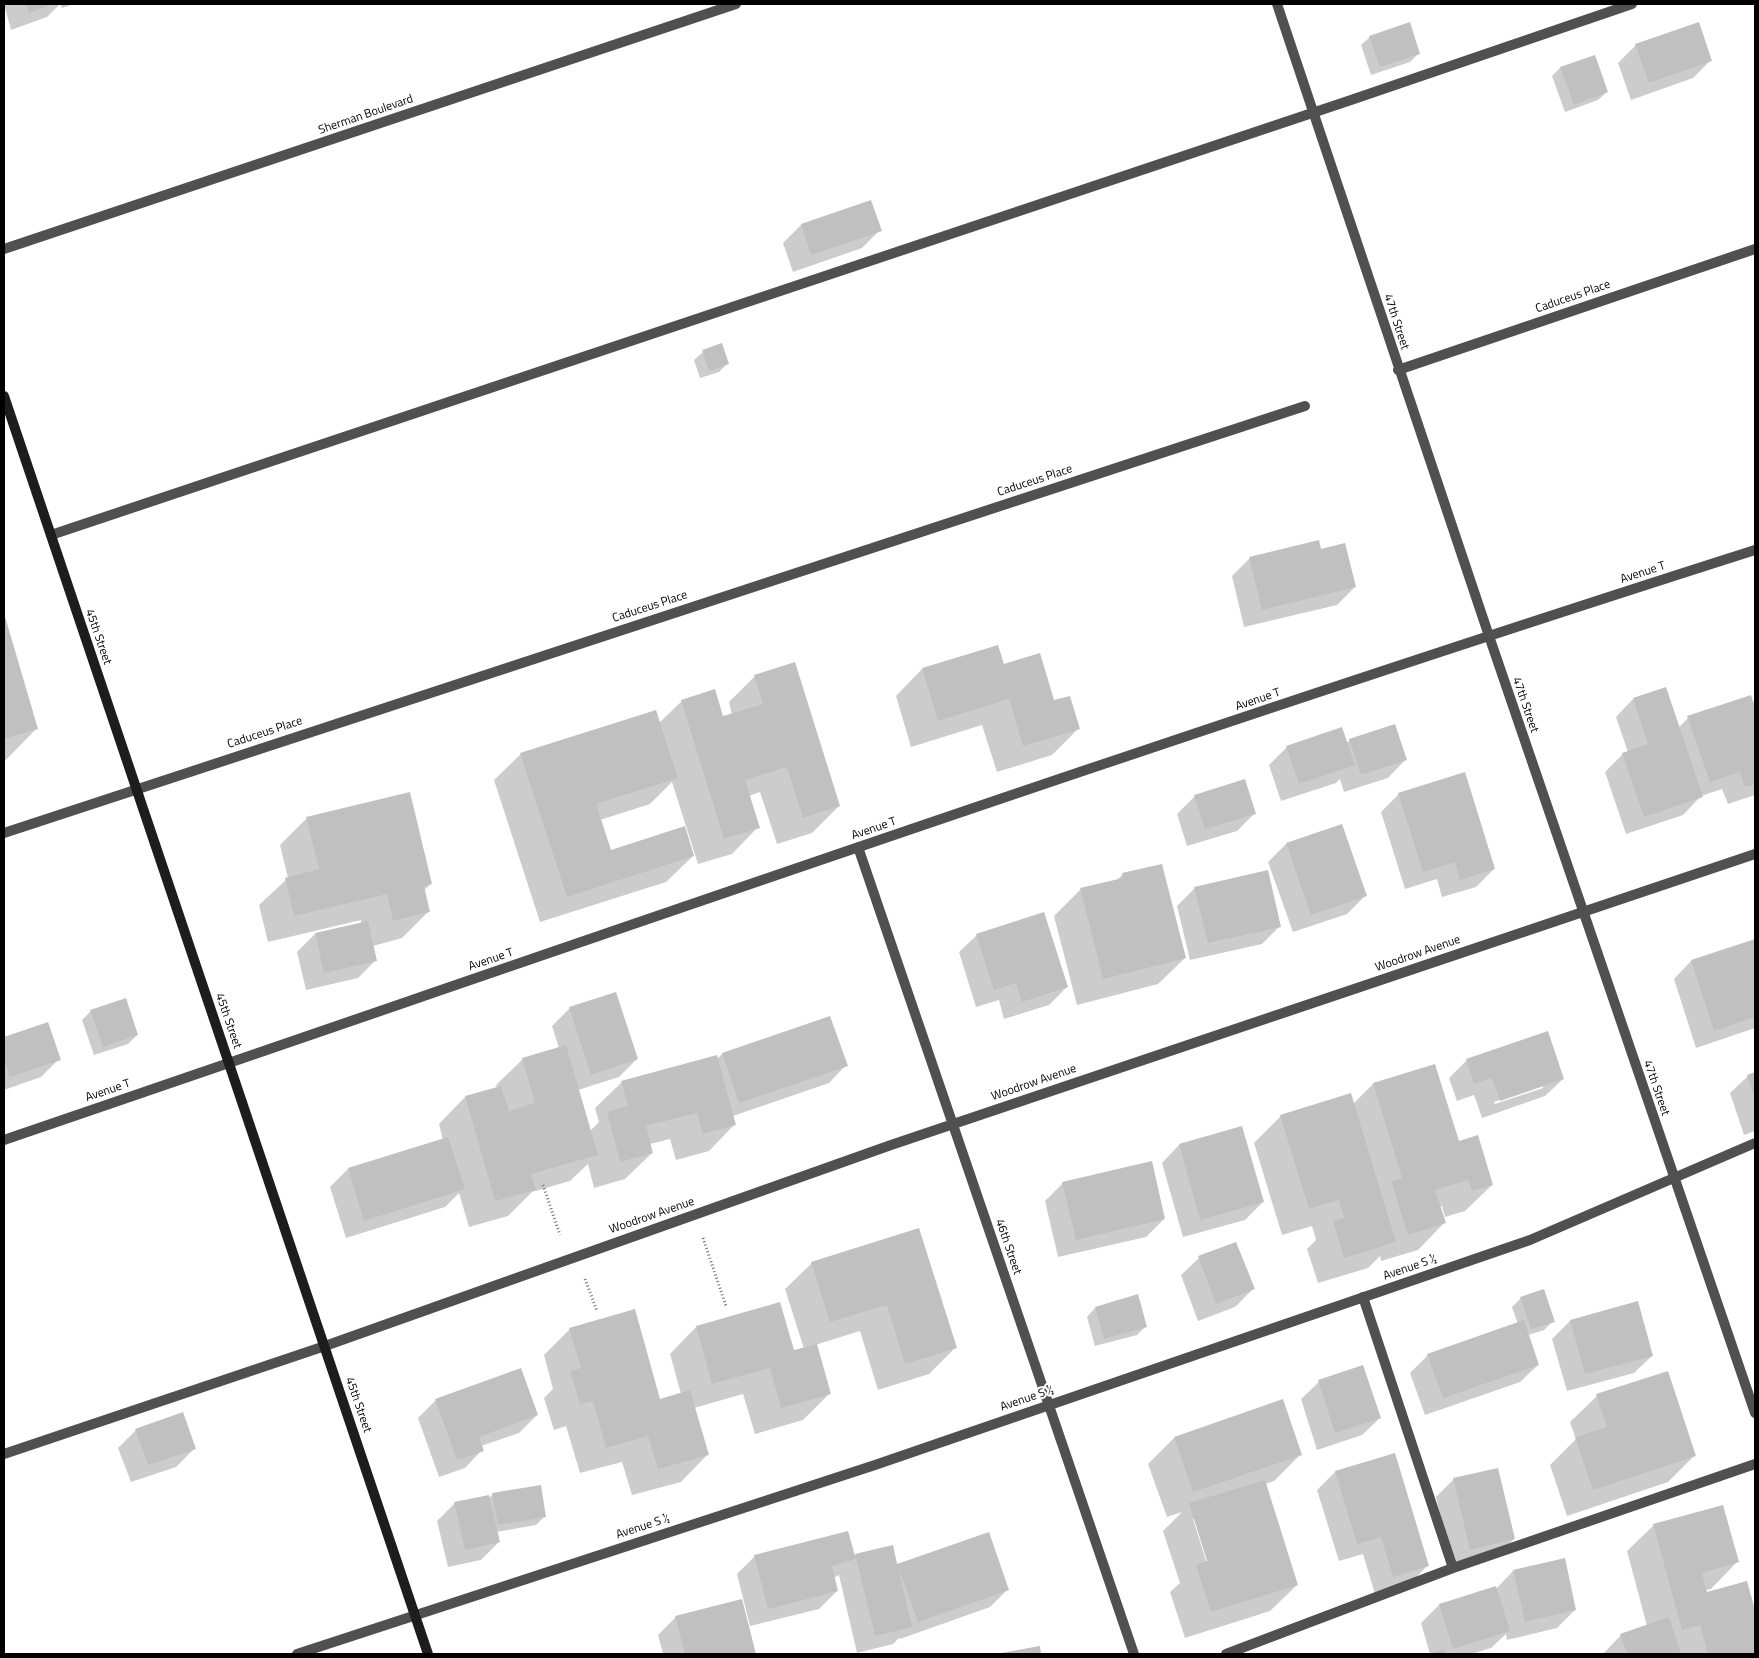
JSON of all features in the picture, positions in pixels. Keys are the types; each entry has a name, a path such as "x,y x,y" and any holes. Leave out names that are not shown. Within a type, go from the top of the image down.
{"main road":[{"name":"45th Street","path":"4,396 428,1654"}],"street":[{"name":"Sherman Boulevard","path":"4,249 736,4"},
{"name":"47th Street","path":"1277,4 1398,370 1582,912 1753,1397 1755,1413"},
{"path":"51,535 1632,4"},
{"name":"Caduceus Place","path":"1398,370 1755,249"},
{"name":"Caduceus Place","path":"4,833 136,788 1305,406"},
{"name":"Avenue T","path":"4,1140 858,847 1488,636 1755,550"},
{"name":"46th Street","path":"858,847 1134,1654"},
{"name":"Woodrow Avenue","path":"4,1454 325,1346 953,1124 1755,854"},
{"name":"Avenue S ½","path":"297,1654 875,1465 1530,1240 1755,1143"},
{"path":"1363,1298 1453,1568"},
{"path":"1226,1654 1453,1568 1755,1464"}],"path":[{"path":"542,1185 572,1258 597,1311"},
{"path":"695,1214 726,1306"}],"building":[{"path":"26,4 53,4 29,13"},
{"path":"1410,22 1420,54 1380,67 1369,36"},
{"path":"1699,22 1712,61 1649,83 1635,44"},
{"path":"1595,55 1608,92 1574,105 1560,67"},
{"path":"871,200 882,231 811,255 801,224"},
{"path":"722,343 729,364 709,371 702,350"},
{"path":"1319,540 1321,549 1345,543 1356,587 1262,610 1249,557"},
{"path":"4,613 38,729 4,739"},
{"path":"998,645 1004,664 1040,653 1054,700 1070,696 1080,729 1023,746 1009,699 938,721 922,668"},
{"path":"795,662 840,806 803,818 787,767 745,780 760,828 724,839 681,700 715,689 723,716 763,704 754,675"},
{"path":"1666,687 1703,797 1644,817 1622,753 1648,744 1633,698"},
{"path":"1751,695 1755,709 1755,784 1745,787 1740,772 1710,782 1687,716"},
{"path":"656,710 678,778 596,804 611,850 685,826 694,856 567,897 520,753"},
{"path":"1395,724 1407,760 1361,775 1349,739"},
{"path":"1342,727 1355,765 1299,784 1286,746"},
{"path":"1465,772 1495,869 1460,880 1455,862 1423,872 1398,793"},
{"path":"1245,779 1256,814 1205,829 1194,795"},
{"path":"410,792 432,884 424,886 430,912 393,921 387,894 294,916 285,878 319,869 306,817"},
{"path":"1342,824 1367,896 1311,915 1286,843"},
{"path":"1162,864 1186,958 1103,979 1080,888 1123,878 1122,873"},
{"path":"1268,870 1281,927 1208,943 1194,887"},
{"path":"1044,912 1068,987 1022,1002 1016,983 994,990 976,934"},
{"path":"368,921 377,961 324,973 315,933"},
{"path":"1755,939 1755,1017 1714,1031 1691,960"},
{"path":"616,992 638,1059 591,1075 569,1007"},
{"path":"126,998 138,1035 103,1047 90,1010"},
{"path":"830,1016 848,1066 739,1103 722,1053"},
{"path":"48,1022 61,1060 10,1077 4,1057 4,1037"},
{"path":"1548,1031 1564,1079 1500,1101 1492,1078 1474,1084 1466,1059"},
{"path":"566,1045 598,1155 531,1174 536,1190 495,1201 465,1096 501,1086 509,1111 535,1103 522,1058"},
{"path":"717,1055 736,1125 703,1134 697,1113 646,1126 653,1153 620,1162 607,1112 628,1106 621,1081"},
{"path":"1435,1064 1459,1141 1478,1135 1493,1185 1472,1191 1468,1180 1435,1190 1446,1223 1408,1235 1391,1181 1402,1178 1373,1083"},
{"path":"1755,1072 1755,1098 1747,1075"},
{"path":"1351,1093 1396,1242 1344,1258 1333,1221 1344,1218 1339,1200 1309,1209 1280,1115"},
{"path":"1242,1126 1264,1202 1200,1220 1179,1144"},
{"path":"448,1137 465,1189 364,1221 348,1168"},
{"path":"1152,1161 1165,1219 1076,1240 1062,1182"},
{"path":"919,1228 957,1348 905,1364 887,1305 830,1322 811,1262"},
{"path":"1236,1242 1255,1289 1216,1304 1198,1256"},
{"path":"1544,1289 1555,1322 1531,1329 1520,1297"},
{"path":"1138,1294 1147,1327 1104,1339 1095,1307"},
{"path":"1638,1301 1653,1356 1585,1374 1570,1320"},
{"path":"780,1302 794,1350 817,1344 831,1394 781,1408 770,1368 712,1384 696,1326"},
{"path":"635,1309 660,1399 690,1390 709,1455 658,1469 648,1436 606,1448 593,1401 580,1404 570,1371 581,1368 569,1328"},
{"path":"1524,1320 1539,1365 1443,1398 1427,1354"},
{"path":"1363,1365 1381,1418 1335,1433 1318,1380"},
{"path":"521,1368 538,1415 479,1437 484,1451 457,1460 435,1399"},
{"path":"1668,1371 1696,1456 1593,1490 1575,1437 1607,1427 1596,1394"},
{"path":"1283,1399 1302,1455 1193,1492 1174,1437"},
{"path":"183,1412 196,1449 148,1465 135,1429"},
{"path":"1395,1453 1429,1566 1393,1577 1381,1537 1357,1544 1335,1471"},
{"path":"1498,1468 1515,1539 1470,1550 1453,1478"},
{"path":"1265,1480 1298,1585 1211,1612 1196,1565 1207,1561 1189,1503"},
{"path":"541,1485 546,1517 498,1525 492,1493"},
{"path":"489,1495 500,1542 465,1550 454,1502"},
{"path":"1723,1505 1739,1562 1702,1573 1707,1592 1747,1581 1755,1610 1755,1654 1708,1654 1700,1625 1682,1630 1653,1524"},
{"path":"848,1531 856,1559 832,1566 838,1591 768,1609 754,1555"},
{"path":"989,1532 1009,1590 918,1622 898,1566 912,1627 875,1636 855,1554 893,1545 897,1564"},
{"path":"1565,1558 1576,1610 1525,1622 1513,1570"},
{"path":"1496,1586 1510,1631 1453,1649 1439,1604"},
{"path":"742,1599 756,1654 685,1654 675,1616"},
{"path":"1669,1617 1681,1654 1627,1654 1620,1634"},
{"path":"1040,1646 1041,1654 1001,1654 1001,1653"},
{"path":"1444,1649 1445,1654 1428,1654"}]}
